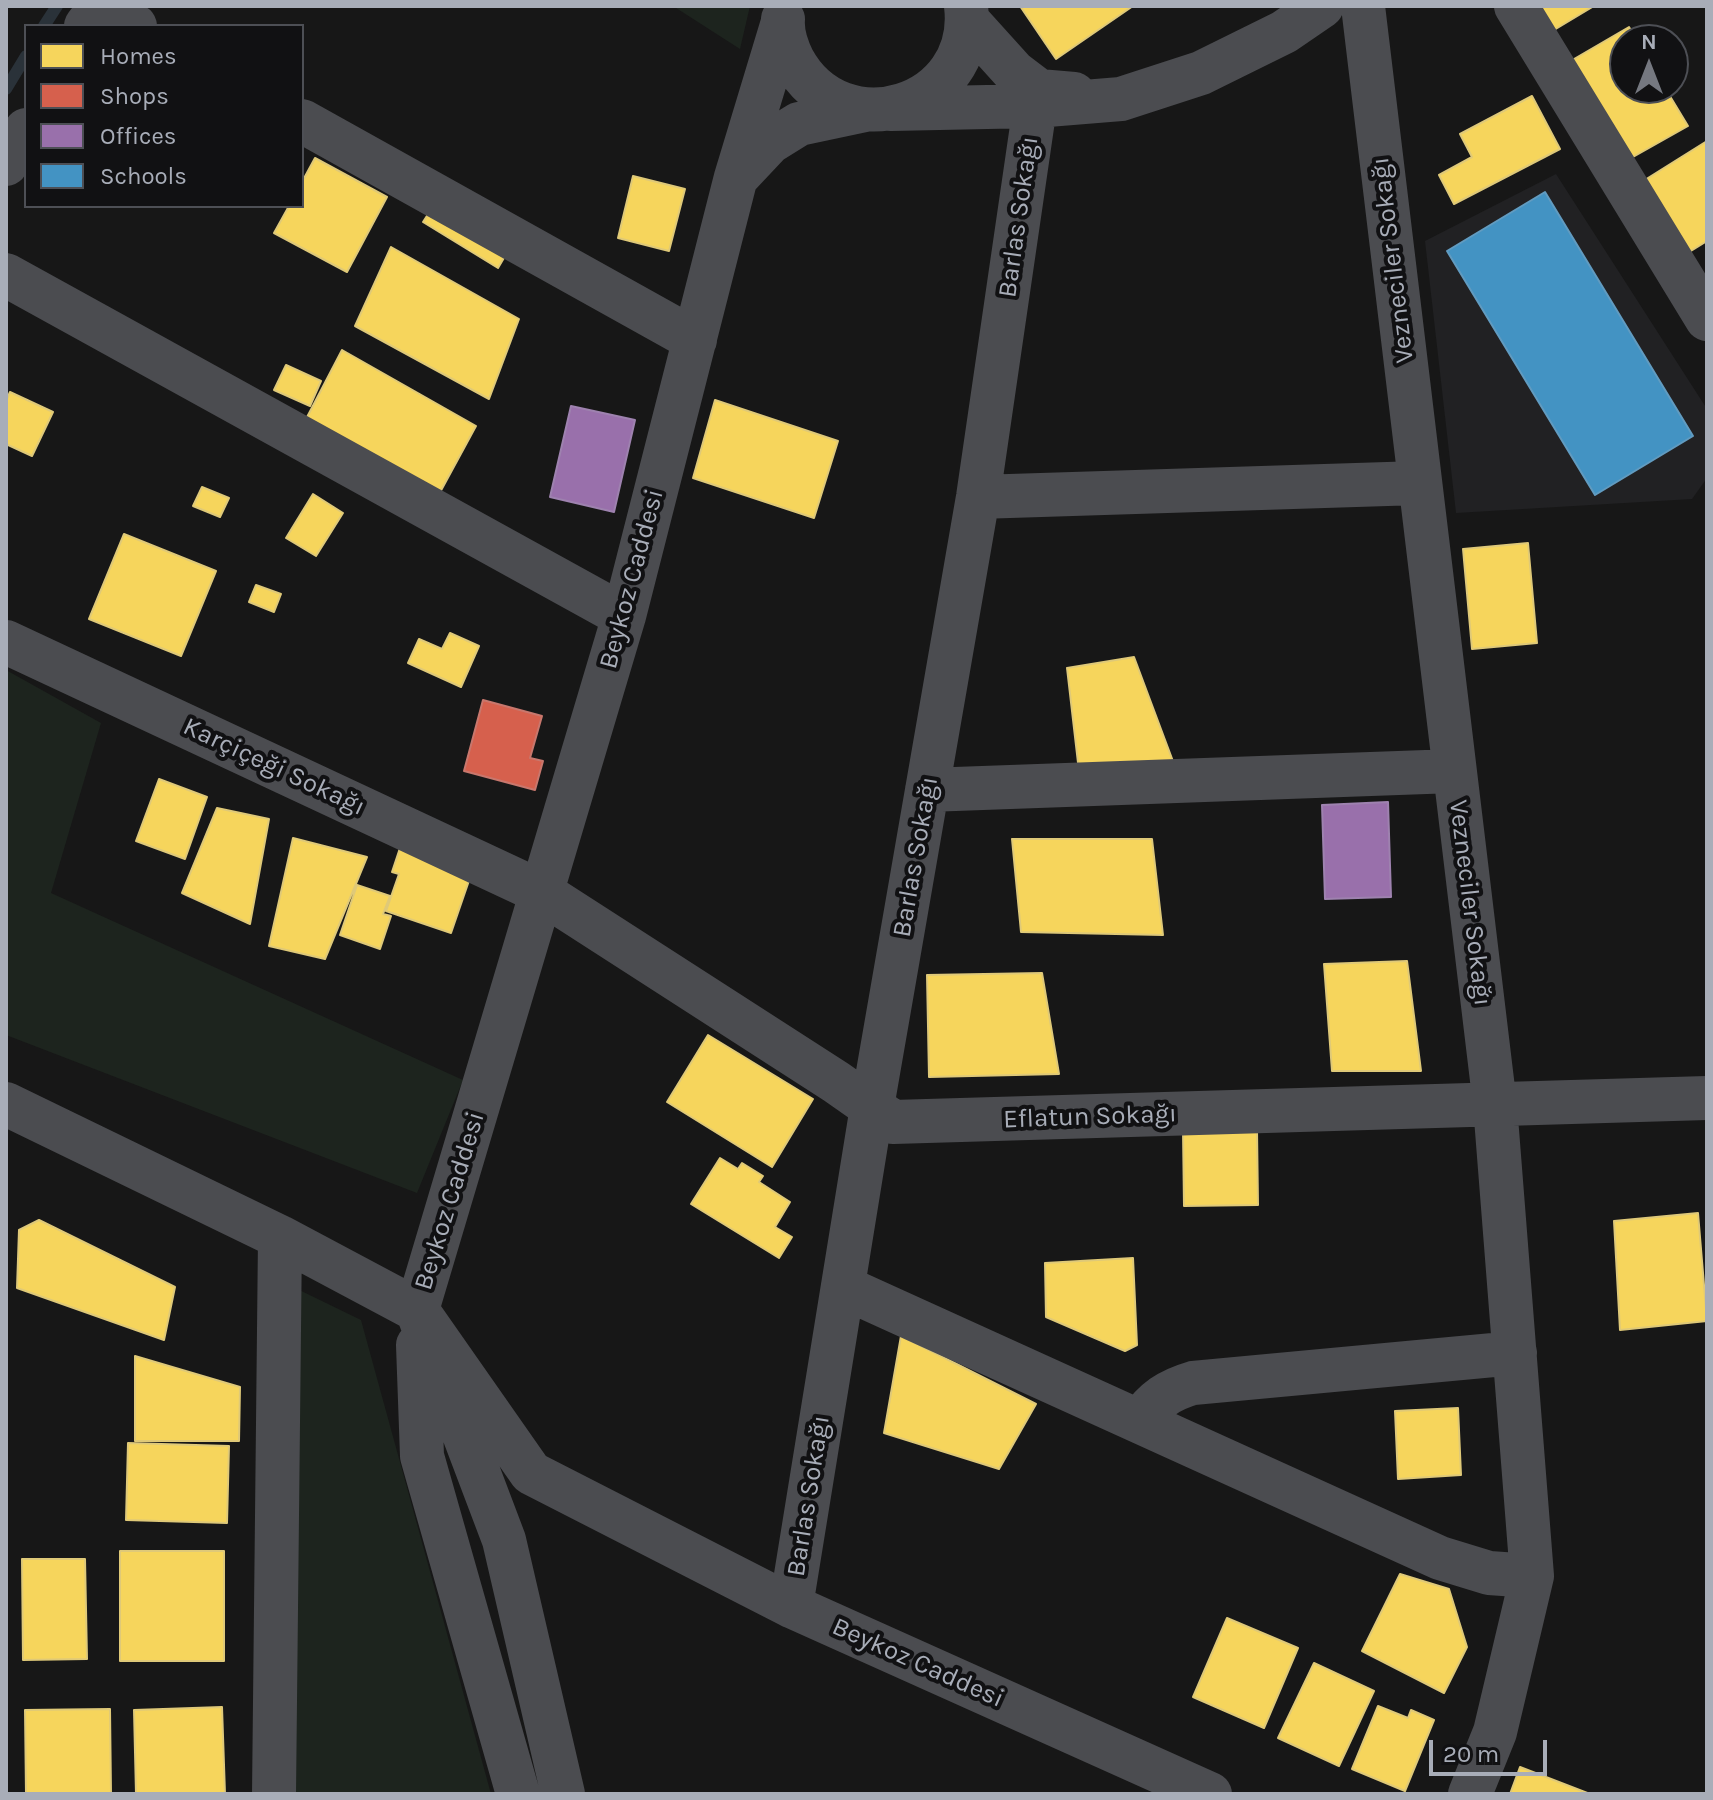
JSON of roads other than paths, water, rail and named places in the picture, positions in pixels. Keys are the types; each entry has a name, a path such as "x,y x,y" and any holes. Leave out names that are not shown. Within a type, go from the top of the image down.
{"street":[{"path":"783,16 788,51 800,73 818,91 840,104 878,110 1035,106 1121,99 1201,73 1284,32 1322,6"},
{"name":"Vezneciler Sokağı","path":"1363,6 1495,1105 1532,1576 1495,1732 1470,1794"},
{"path":"1516,6 1707,319"},
{"path":"88,24 111,12 132,24"},
{"path":"967,13 1014,72 1039,91 1121,99"},
{"path":"736,177 770,142 799,124 915,101 936,88 952,68 963,45 967,13"},
{"name":"Beykoz Caddesi","path":"783,16 736,177 624,616 417,1310 531,1473 791,1606 1210,1794"},
{"name":"Barlas Sokağı","path":"791,1606 872,1107 978,497 1035,106"},
{"path":"304,122 695,340"},
{"path":"6,164 24,133"},
{"path":"6,275 624,616"},
{"path":"978,497 1419,483"},
{"name":"Karçiçeği Sokağı","path":"6,642 541,892"},
{"path":"927,790 1454,771"},
{"name":"Eflatun Sokağı","path":"541,892 893,1122 1707,1098"},
{"path":"6,1104 280,1237 417,1310 504,1540 563,1794"},
{"path":"274,1794 280,1237"},
{"path":"843,1287 1440,1558 1489,1573 1532,1576"},
{"path":"417,1310 422,1456 518,1794"},
{"path":"1140,1421 1157,1400 1174,1389 1193,1383 1515,1353"}],"waterway":[{"path":"45,24 57,6"},
{"path":"6,89 24,59"}]}
